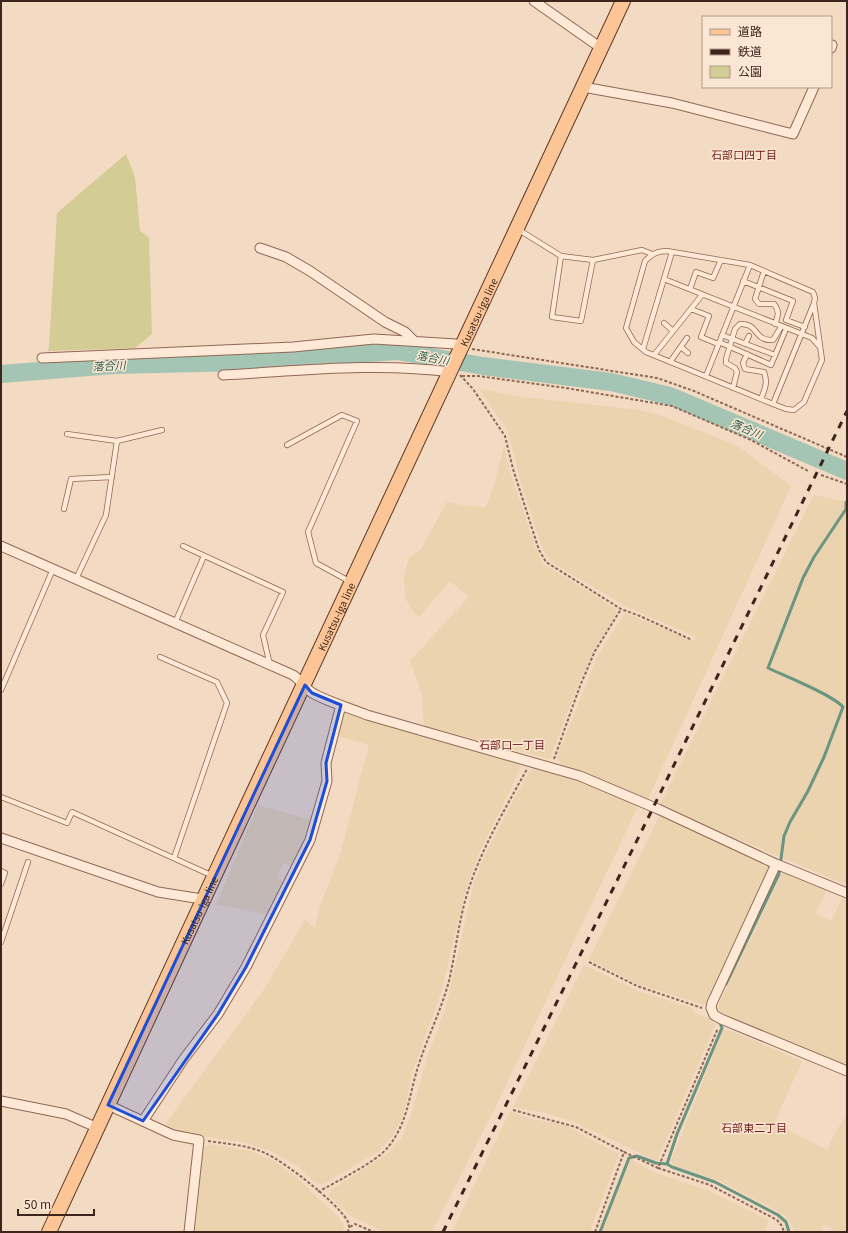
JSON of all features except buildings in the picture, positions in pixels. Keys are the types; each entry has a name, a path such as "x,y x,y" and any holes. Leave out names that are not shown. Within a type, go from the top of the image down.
{"main road":[{"name":"Kusatsu-Iga line","path":"49,1232 202,899 305,685 352,583 455,372 461,350 623,1"}],"street":[{"path":"534,1 601,48"},
{"path":"583,87 672,103 793,134 814,88"},
{"path":"260,248 286,257 385,322 405,332 414,340"},
{"path":"42,358 293,347 374,339 414,340 456,344 461,350"},
{"path":"223,375 380,366 414,367 455,372"},
{"path":"1,546 293,675 312,692 342,705 374,717 580,776 641,802 776,864 847,893"},
{"path":"143,1121 183,1060 218,1014 246,967 310,840 328,781 326,764 342,705"},
{"path":"1,838 158,892 202,899"},
{"path":"776,864 712,1002 711,1008 714,1015 721,1019 847,1071"},
{"path":"1,1101 66,1114 98,1128"},
{"path":"108,1105 173,1135 199,1140 189,1232"}],"lane":[{"path":"517,229 561,256 593,260 642,250 652,254"},
{"path":"773,404 814,303 815,298 813,292 750,265 660,251 652,254 645,261 626,328 634,342 654,355 733,388 773,404 786,409 794,410 804,402 822,360 814,303"},
{"path":"643,349 672,252"},
{"path":"561,256 552,317 581,321 593,260"},
{"path":"690,289 696,272 713,278 721,260"},
{"path":"706,376 750,265"},
{"path":"764,271 755,299 759,304 774,304 777,308 778,315 775,324"},
{"path":"664,279 812,338 819,346"},
{"path":"743,281 793,301 786,320 805,327"},
{"path":"654,355 702,294"},
{"path":"691,309 709,316 701,337 730,347 771,365 784,328"},
{"path":"664,323 673,331"},
{"path":"733,388 737,372 735,368 726,363 726,359 735,329 740,324 748,324 754,327 757,335 764,340 773,340 784,328"},
{"path":"722,335 775,355"},
{"path":"745,344 750,336"},
{"path":"670,362 687,338"},
{"path":"681,347 688,353"},
{"path":"747,354 743,363 745,369 764,372 767,379 761,399"},
{"path":"287,445 342,415 357,421 308,532 316,563 352,583"},
{"path":"67,434 117,441 162,430"},
{"path":"76,579 106,515 117,441"},
{"path":"64,509 71,479 112,477"},
{"path":"183,546 283,592 263,635 270,665"},
{"path":"175,623 204,556"},
{"path":"1,690 53,569"},
{"path":"160,657 217,682 227,703 174,858"},
{"path":"1,796 67,824 72,812 213,876"},
{"path":"1,942 28,862"},
{"path":"1,871 5,873 1,884"}],"path":[{"path":"461,350 485,352 657,378 694,391 847,456"},
{"path":"455,372 566,388 672,406 751,440 808,470"},
{"path":"455,372 505,436 512,469 539,550 546,562 622,609 692,640"},
{"path":"821,475 847,484"},
{"path":"551,767 580,686 595,651 622,609"},
{"path":"318,1192 377,1157 388,1147 398,1134 406,1116 417,1070 449,981 465,901 474,874 490,838 531,761"},
{"path":"589,962 637,986 693,1005 711,1008"},
{"path":"658,1168 721,1019"},
{"path":"513,1110 576,1127 658,1168 710,1185 777,1220 782,1226 784,1232"},
{"path":"199,1140 241,1145 264,1153 283,1163 338,1210 350,1227"},
{"path":"594,1232 624,1152"},
{"path":"348,1232 350,1227 355,1224 374,1232"}],"highlighted area":[{"path":"305,685 312,693 341,705 326,763 327,781 310,840 246,967 218,1014 143,1121 108,1105"}],"shaded area":[{"path":"479,389 524,397 639,410 662,416 738,446 791,486 648,799 561,764 557,757 598,655 625,613 693,641 696,637 625,606 553,563 543,550 521,483 508,431"},
{"path":"504,446 510,472 536,549 543,564 615,608 617,613 596,647 580,680 550,759 424,726 422,694 410,661 469,597 450,581 419,617 414,613 405,598 404,576 409,558 421,549 447,502 468,506 486,507 495,482"},
{"path":"814,495 847,502 847,885 659,806"},
{"path":"343,712 518,762 521,767 477,858 464,897 441,993 413,1070 403,1116 392,1137 378,1152 325,1183 318,1185 300,1168 273,1152 244,1142 184,1134 164,1126 265,988 305,920 315,928 321,903 340,855 369,745 338,736"},
{"path":"534,768 603,790 638,806 496,1106 432,1232 386,1232 352,1217 329,1196 331,1190 386,1155 402,1137 410,1118 429,1052 446,1007 474,882 485,855 517,793 529,772"},
{"path":"258,805 311,820 294,867 283,863 276,878 286,883 268,915 216,904"},
{"path":"660,815 771,864 769,878 709,997 708,1006 637,984 589,959"},
{"path":"783,872 827,890 815,914 831,921 843,897 847,899 847,1067 721,1014 718,1006"},
{"path":"584,965 638,991 693,1008 692,1012 712,1019 715,1025 657,1161 574,1122 546,1113 513,1107"},
{"path":"723,1030 728,1030 802,1061 774,1123 827,1150 836,1131 847,1115 847,1232 831,1232 832,1228 824,1225 822,1232 795,1231 785,1215 720,1181 674,1166 671,1161"},
{"path":"510,1111 527,1118 564,1125 619,1154 590,1232 452,1232"},
{"path":"209,1144 250,1151 274,1161 295,1176 338,1217 344,1225 343,1232 195,1232 202,1149"},
{"path":"628,1158 651,1171 707,1190 769,1220 765,1232 601,1232"}],"green space":[{"path":"126,154 135,177 140,231 149,238 152,334 135,348 47,351 49,348 57,213"}],"waterway":[{"name":"落合川","path":"1,374 114,365 246,362 397,351 483,366 611,382 670,396 847,471"},
{"path":"726,984 779,874 784,836 824,757 843,707 838,702 819,691 768,668 803,578 814,557 846,509 846,502"},
{"path":"667,1164 677,1134 722,1028 719,1020"},
{"path":"600,1232 629,1158 637,1156 656,1163 667,1164 715,1182 778,1215 786,1222 789,1232"}],"railway":[{"path":"443,1232 652,810 847,411"}],"district":[{"name":"石部口四丁目","path":"744,154"},
{"name":"石部口一丁目","path":"512,744"},
{"name":"石部東二丁目","path":"754,1127"}]}
